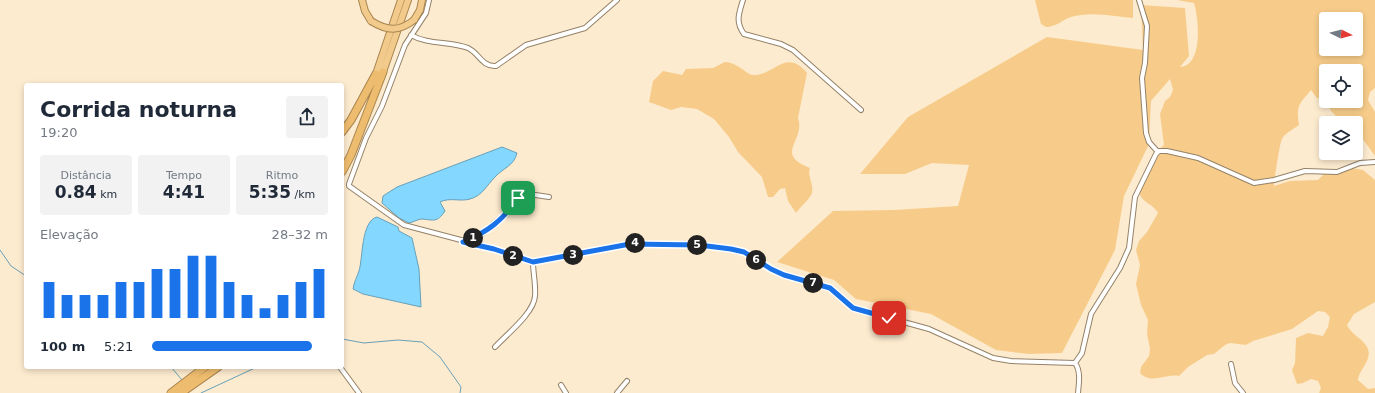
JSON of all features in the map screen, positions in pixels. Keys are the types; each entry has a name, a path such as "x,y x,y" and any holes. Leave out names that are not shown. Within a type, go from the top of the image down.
{"highway":[{"path":"362,0 365,11 371,21 380,27 396,29 406,26 414,20 420,10 422,0"},
{"path":"344,168 351,155 379,73 401,0"},
{"path":"344,129 379,73 408,0"},
{"path":"197,378 204,369"},
{"path":"176,391 214,369"}],"street":[{"path":"429,0 426,13 411,35 398,62 382,106 366,138 350,178 349,186 404,225 463,242 494,249 533,262 630,244 699,245 731,249 744,252 771,269 784,275 830,288 853,308 929,328 993,358 1010,361 1075,363"},
{"path":"411,35 422,40 462,46 474,52 486,64 496,66 526,45 585,28 617,0"},
{"path":"743,0 738,20 744,34 780,44 793,50 861,110"},
{"path":"1139,0 1147,26 1145,63 1142,78 1146,133 1149,142 1158,152"},
{"path":"1075,363 1082,353 1091,314 1120,268 1129,248 1135,197 1150,164 1158,152 1167,151 1198,158 1254,182 1269,182 1305,171 1337,172 1360,163 1375,162"},
{"path":"463,242 481,234 506,215 522,193 549,197"},
{"path":"495,347 527,315 534,302 535,285 533,262"},
{"path":"1075,363 1078,367 1079,373 1078,393"},
{"path":"1231,364 1235,383 1243,393"},
{"path":"341,369 359,393"},
{"path":"616,393 627,380"},
{"path":"561,385 566,393"}],"shaded area":[{"path":"1035,0 1133,0 1133,18 1102,14 1086,14 1071,17 1053,26 1046,27 1041,24"},
{"path":"1177,0 1375,0 1375,88 1370,92 1368,100 1375,112 1375,156 1363,139 1363,116 1336,116 1330,108 1363,108 1363,64 1319,64 1319,99 1311,90 1299,105 1299,125 1287,133 1281,141 1274,186 1290,181 1318,180 1326,172 1342,172 1352,168 1363,170 1375,180 1375,302 1354,314 1347,325 1365,344 1369,352 1367,361 1358,380 1368,389 1375,388 1375,393 1319,393 1321,388 1318,381 1311,379 1297,384 1292,370 1295,363 1296,338 1308,333 1323,336 1328,327 1330,317 1325,312 1318,311 1292,329 1253,341 1246,345 1230,343 1225,345 1214,354 1207,355 1188,367 1179,376 1149,378 1140,373 1141,367 1149,356 1150,349 1147,334 1148,320 1141,305 1136,284 1140,265 1136,250 1139,241 1147,232 1158,213 1142,198 1139,190 1155,153 1164,145 1160,114 1165,101 1170,97 1173,90 1170,79 1151,101 1149,144 1124,196 1115,250 1062,353 1029,354 996,350 931,314 856,299 834,280 777,262 833,211 894,210 958,206 969,165 932,163 905,174 860,174 908,117 1047,37 1143,50 1141,5 1185,8 1189,56 1180,67 1187,65 1193,59 1198,41 1196,10 1194,3"},
{"path":"725,62 734,64 753,75 760,74 786,62 793,62 807,73 798,118 798,134 792,152 794,158 799,163 810,168 809,174 812,193 796,213 788,201 785,188 780,189 773,197 768,197 762,177 738,152 729,137 714,119 697,109 681,107 671,110 649,102 653,81 663,71 682,75 686,69 713,68"}],"water":[{"path":"502,147 517,153 511,164 498,174 481,193 474,198 440,202 445,211 435,220 420,219 409,223 399,218 382,203 383,196 397,187"},
{"path":"377,217 398,227 399,231 412,238 419,269 421,307 363,294 353,289 359,271 365,232 372,220"}],"waterway":[{"path":"0,250 11,266 24,275"},
{"path":"344,339 364,343 398,340 422,342 440,357 461,387 460,393"},
{"path":"173,369 182,380"},
{"path":"201,393 253,369"}],"route":[{"path":"518,198 509,212 490,228 463,242 494,249 533,262 630,244 650,243 721,247 744,252 771,269 784,275 824,285 834,291 853,308 889,318"}]}
